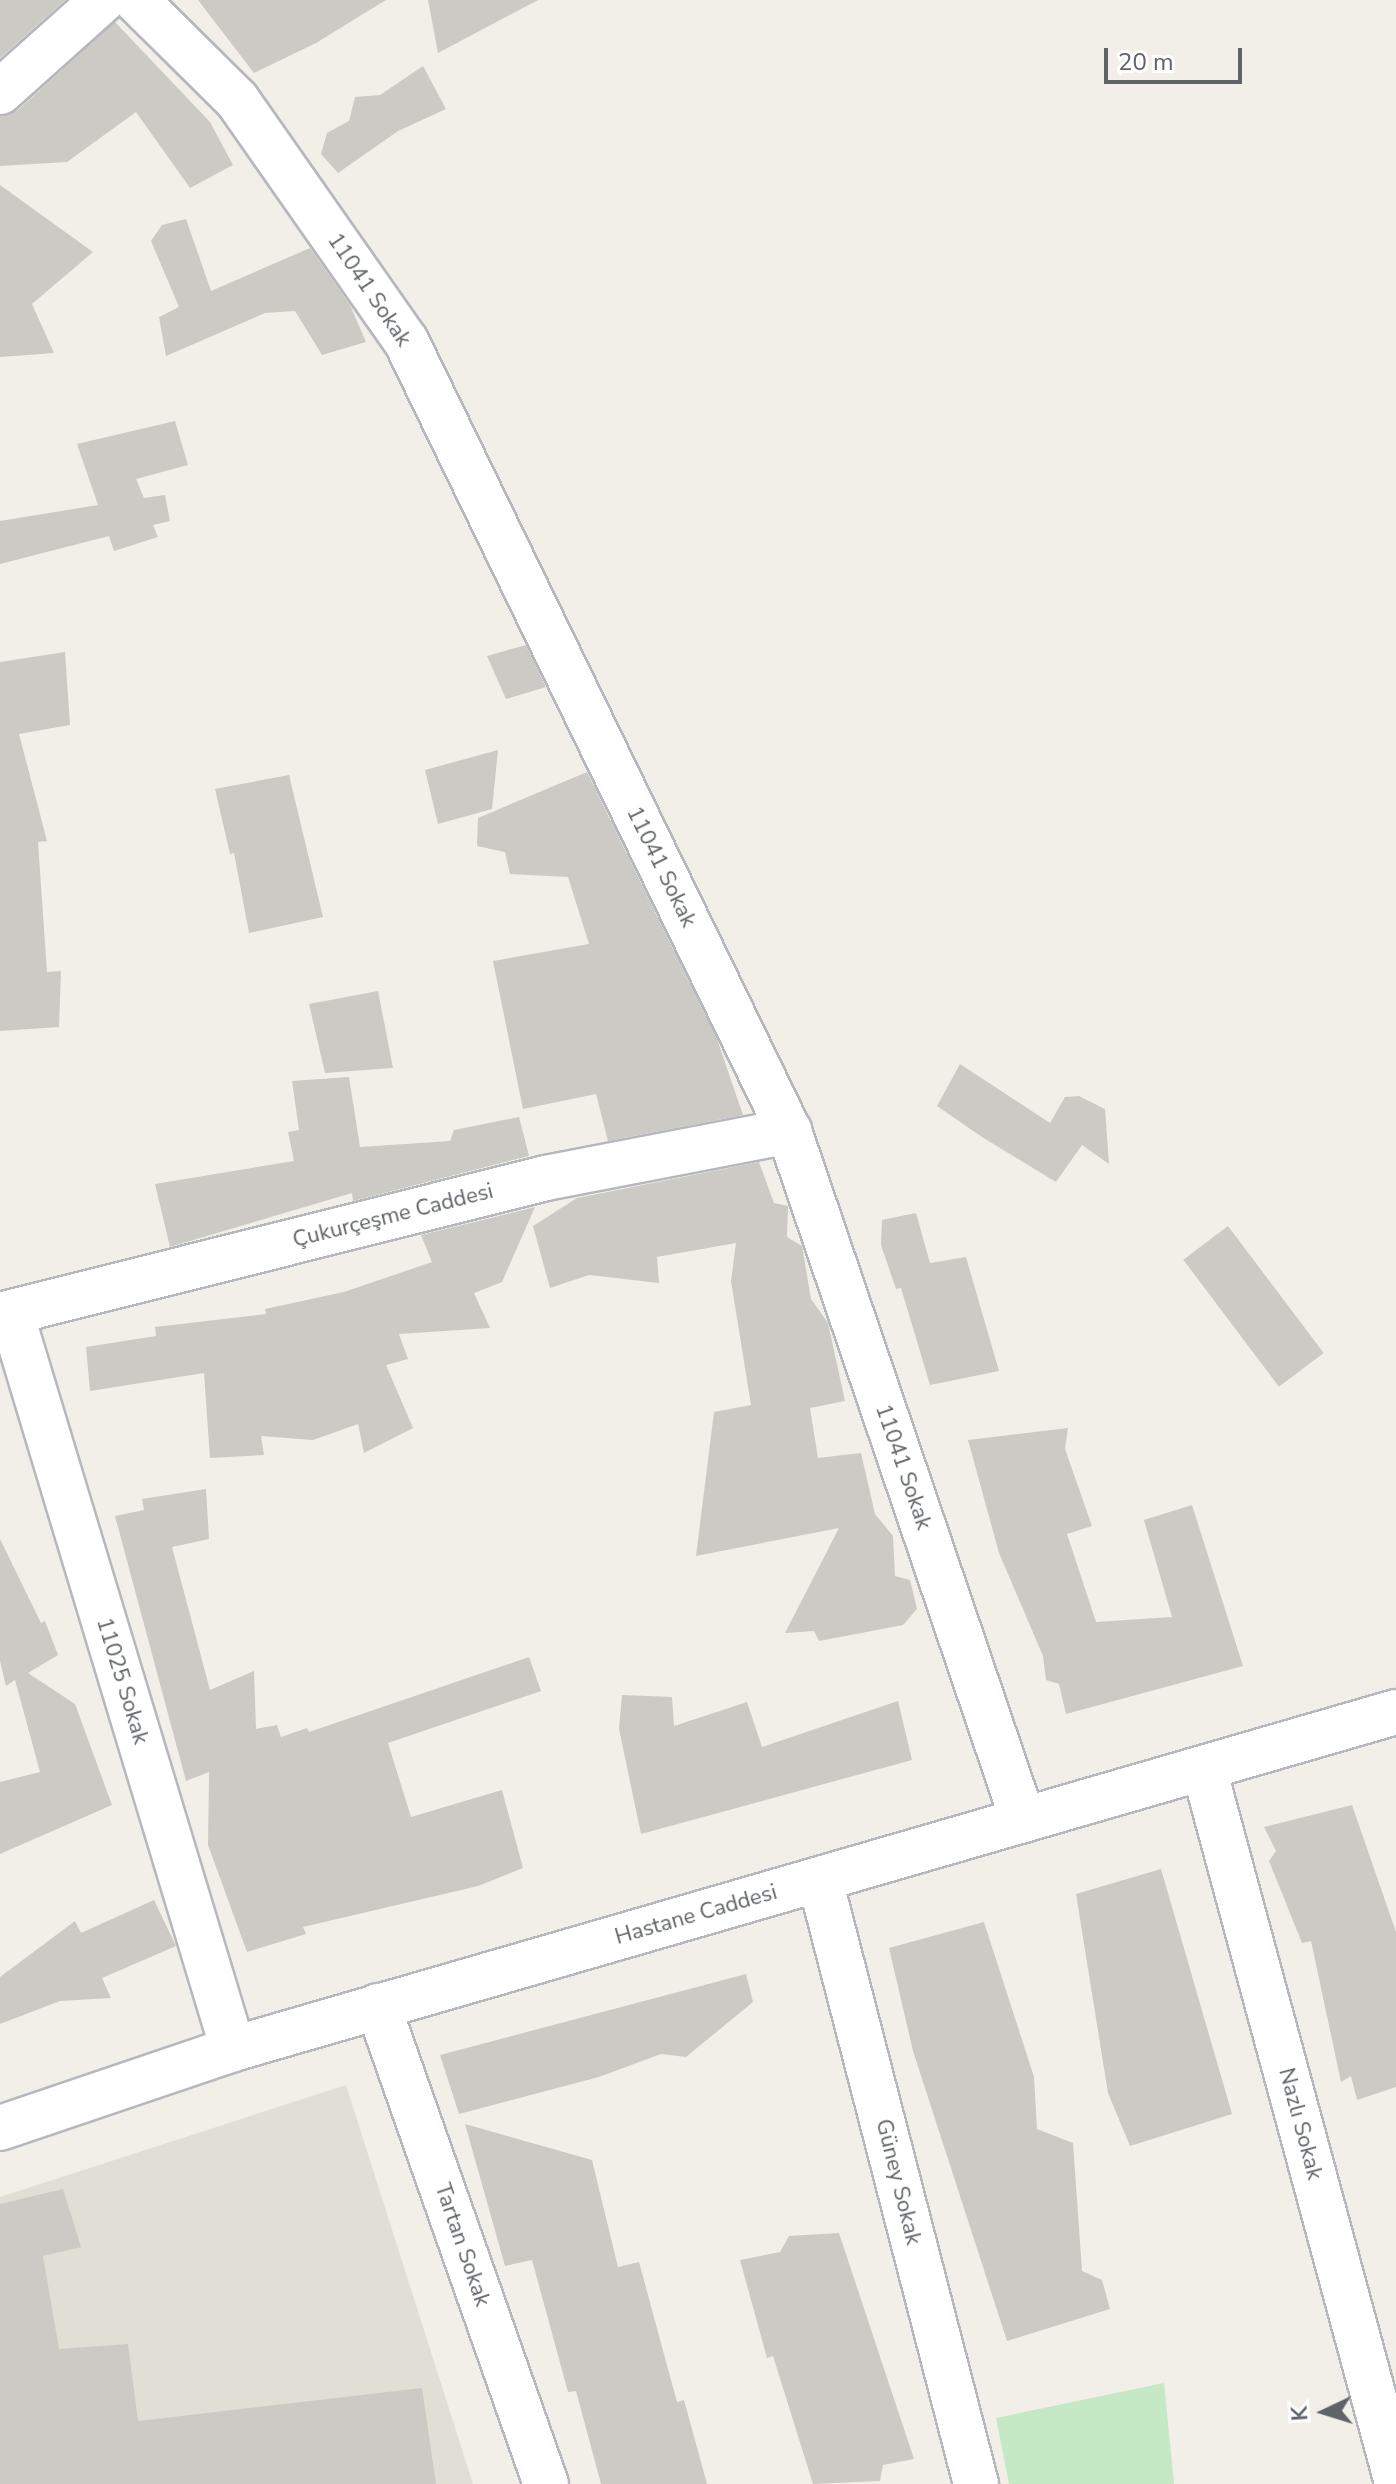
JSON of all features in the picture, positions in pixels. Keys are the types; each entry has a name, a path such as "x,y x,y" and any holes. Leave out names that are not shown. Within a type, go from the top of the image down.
{"street":[{"path":"0,92 103,0"},
{"name":"11041 Sokak","path":"136,0 237,100 406,341 789,1131 1023,1820"},
{"name":"Çukurçeşme Caddesi","path":"6,1314 546,1178 789,1131"},
{"name":"11025 Sokak","path":"6,1314 233,2049"},
{"name":"Hastane Caddesi","path":"0,2128 233,2049 1396,1712"},
{"name":"Nazlı Sokak","path":"1204,1769 1396,2481"},
{"name":"Güney Sokak","path":"820,1880 976,2484"},
{"name":"Tartan Sokak","path":"378,2006 546,2484"},
{"path":"1386,2484 1396,2481"}],"shaded area":[{"path":"346,2085 473,2484 0,2484 0,2197"}],"green space":[{"path":"1164,2383 1174,2484 1009,2484 996,2418"}],"building":[{"path":"0,0 65,0 0,58"},
{"path":"198,0 386,0 316,43 254,73"},
{"path":"428,0 538,0 438,53"},
{"path":"115,22 210,122 233,165 190,188 136,112 67,162 0,166 0,116 17,111"},
{"path":"423,66 446,109 398,131 338,173 321,154 327,133 349,121 355,97 380,95"},
{"path":"0,185 93,252 32,304 54,353 0,357"},
{"path":"186,219 211,291 310,248 350,305 366,342 322,355 295,311 265,313 166,356 159,317 179,307 151,241 162,225"},
{"path":"175,421 188,465 136,479 144,498 165,495 170,521 153,525 158,537 114,551 109,536 0,564 0,521 98,505 77,444"},
{"path":"526,645 546,687 506,699 487,656"},
{"path":"65,652 70,725 19,734 47,841 38,842 47,972 61,971 59,1027 0,1031 0,662"},
{"path":"498,750 492,809 438,824 425,770"},
{"path":"587,772 717,1039 743,1115 608,1141 596,1094 523,1109 493,961 589,944 568,877 510,874 505,852 477,846 478,818"},
{"path":"289,775 323,917 249,933 234,853 230,854 215,789"},
{"path":"378,991 393,1068 325,1073 309,1004"},
{"path":"960,1064 1050,1123 1065,1097 1079,1096 1105,1109 1109,1164 1082,1145 1056,1182 982,1137 937,1106"},
{"path":"349,1077 360,1147 450,1141 454,1130 519,1117 529,1156 353,1201 352,1193 170,1247 155,1184 294,1161 288,1132 299,1130 292,1081"},
{"path":"759,1162 774,1203 788,1206 787,1237 802,1246 811,1299 828,1323 845,1401 810,1408 818,1458 861,1453 875,1514 893,1536 895,1576 910,1580 917,1609 903,1625 819,1641 814,1631 785,1633 839,1528 696,1556 714,1412 751,1405 731,1281 736,1243 657,1257 659,1283 589,1275 550,1288 533,1226 577,1198"},
{"path":"535,1207 502,1282 474,1293 490,1328 399,1334 408,1359 386,1365 413,1428 364,1453 358,1424 313,1440 261,1436 264,1455 210,1458 204,1373 90,1391 86,1347 156,1336 155,1327 266,1314 265,1309 344,1292 432,1262 421,1235"},
{"path":"916,1213 930,1263 966,1257 999,1371 930,1385 901,1288 896,1289 881,1245 882,1220"},
{"path":"1228,1226 1324,1353 1279,1387 1183,1260"},
{"path":"1068,1428 1065,1449 1092,1526 1067,1534 1096,1622 1172,1617 1144,1520 1192,1505 1243,1666 1066,1714 1059,1684 1046,1680 1043,1656 999,1553 968,1440"},
{"path":"206,1489 209,1539 172,1547 210,1690 254,1671 256,1729 277,1725 281,1737 307,1728 309,1732 529,1657 541,1691 388,1743 411,1817 502,1790 523,1868 478,1886 303,1927 306,1934 247,1952 208,1845 209,1772 186,1781 115,1516 144,1510 142,1499"},
{"path":"0,1539 41,1623 45,1621 58,1655 28,1673 75,1704 112,1805 0,1854 0,1782 40,1772 15,1680 6,1686 0,1661"},
{"path":"622,1695 672,1697 674,1726 747,1702 762,1747 898,1701 912,1760 641,1834 619,1729"},
{"path":"1352,1805 1396,1932 1396,2087 1357,2100 1351,2076 1341,2082 1311,1941 1302,1943 1269,1861 1276,1851 1264,1827"},
{"path":"1161,1869 1232,2114 1130,2146 1108,2093 1076,1894"},
{"path":"154,1900 176,1946 102,1978 111,1998 60,2001 0,2024 0,1977 75,1921 81,1933"},
{"path":"984,1922 1034,2077 1037,2129 1073,2143 1082,2271 1102,2280 1110,2309 1007,2341 913,2051 889,1948"},
{"path":"746,1974 753,2002 686,2057 661,2054 599,2077 459,2114 440,2055"},
{"path":"465,2124 592,2160 618,2267 639,2262 677,2402 684,2400 707,2484 601,2484 576,2391 568,2392 532,2260 505,2266"},
{"path":"63,2189 81,2247 43,2256 59,2349 128,2344 138,2421 422,2388 436,2484 0,2484 0,2204"},
{"path":"839,2233 914,2459 883,2465 880,2481 813,2484 773,2356 767,2358 740,2260 780,2252 789,2236"}]}
